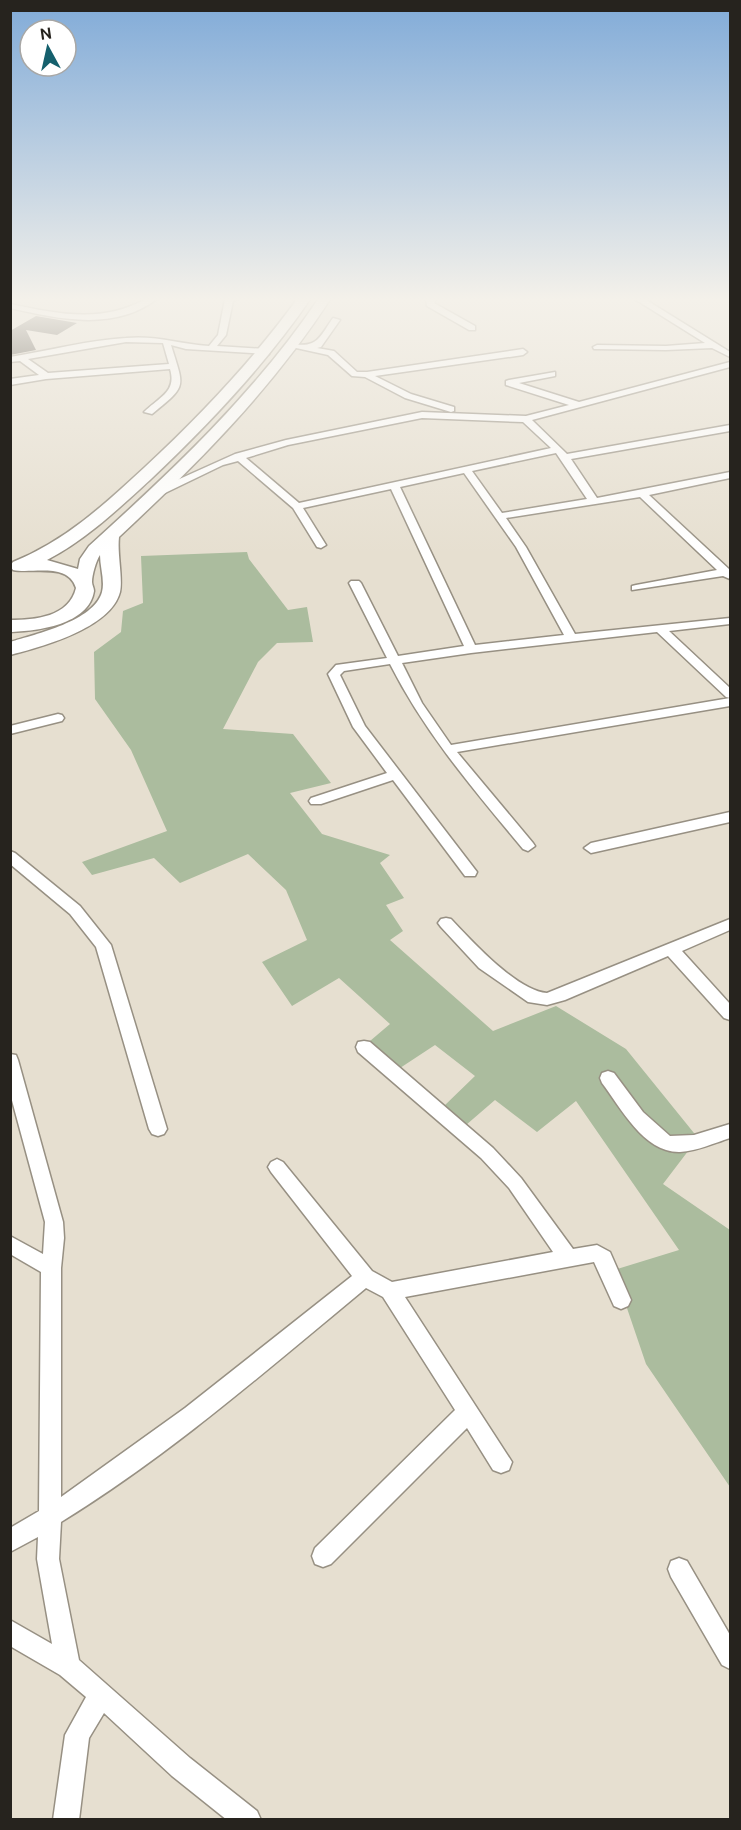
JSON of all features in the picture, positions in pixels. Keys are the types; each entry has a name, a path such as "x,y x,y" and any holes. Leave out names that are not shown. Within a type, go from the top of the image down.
{"main road":[{"path":"13,563 71,540 178,444 238,383"},
{"path":"83,582 92,554 159,492 237,411 260,383"},
{"path":"10,649 78,625 107,602 111,589 107,557 111,537"},
{"path":"10,636 55,619 77,605 85,589 83,582 76,574 66,569 51,565 13,563"},
{"path":"10,626 40,623"}],"street":[{"path":"149,412 174,392 176,383"},
{"path":"380,383 408,396 477,417"},
{"path":"509,383 579,405"},
{"path":"159,492 198,472 238,456 286,443 422,415 526,419 661,383"},
{"path":"526,419 561,453 594,502"},
{"path":"297,506 466,469 730,428"},
{"path":"238,456 297,506 321,545"},
{"path":"466,469 501,516 571,637"},
{"path":"501,516 642,494 730,476"},
{"path":"395,486 471,649"},
{"path":"642,494 728,574"},
{"path":"636,588 728,574"},
{"path":"355,583 416,703 448,750 528,846"},
{"path":"470,872 358,727 334,674 340,668 471,649 730,621"},
{"path":"660,629 730,694"},
{"path":"448,750 730,702"},
{"path":"10,730 58,718"},
{"path":"316,801 395,775"},
{"path":"591,848 730,817"},
{"path":"10,856 75,910 103,945 158,1129"},
{"path":"446,923 484,964 534,998 541,999 558,996 730,924"},
{"path":"670,948 730,1014"},
{"path":"364,1047 487,1153 515,1183 568,1258"},
{"path":"10,1060 54,1222 55,1238 51,1268 48,1559 68,1667"},
{"path":"608,1078 655,1137 670,1144 690,1143 730,1131"},
{"path":"277,1167 365,1277 390,1291 501,1462"},
{"path":"10,1244 51,1268"},
{"path":"390,1291 597,1253 603,1258 621,1300"},
{"path":"10,1541 50,1518 146,1453 365,1277"},
{"path":"323,1556 468,1412"},
{"path":"679,1569 730,1658"},
{"path":"10,1632 68,1667 181,1767 248,1820"},
{"path":"66,1820 77,1736 101,1694"}],"green space":[{"path":"247,552 249,559 288,610 307,607 313,642 277,643 258,662 223,729 293,734 331,783 290,793 322,834 390,855 380,863 404,898 386,905 403,931 390,940 493,1031 556,1006 626,1049 698,1138 663,1184 730,1230 730,1487 646,1364 614,1270 679,1250 576,1101 537,1132 495,1100 466,1125 444,1106 475,1076 435,1045 397,1070 370,1041 390,1024 339,978 292,1006 262,962 307,940 286,890 248,854 180,883 154,858 92,875 82,862 167,831 131,750 95,699 94,652 121,632 123,611 143,603 141,556"}]}
